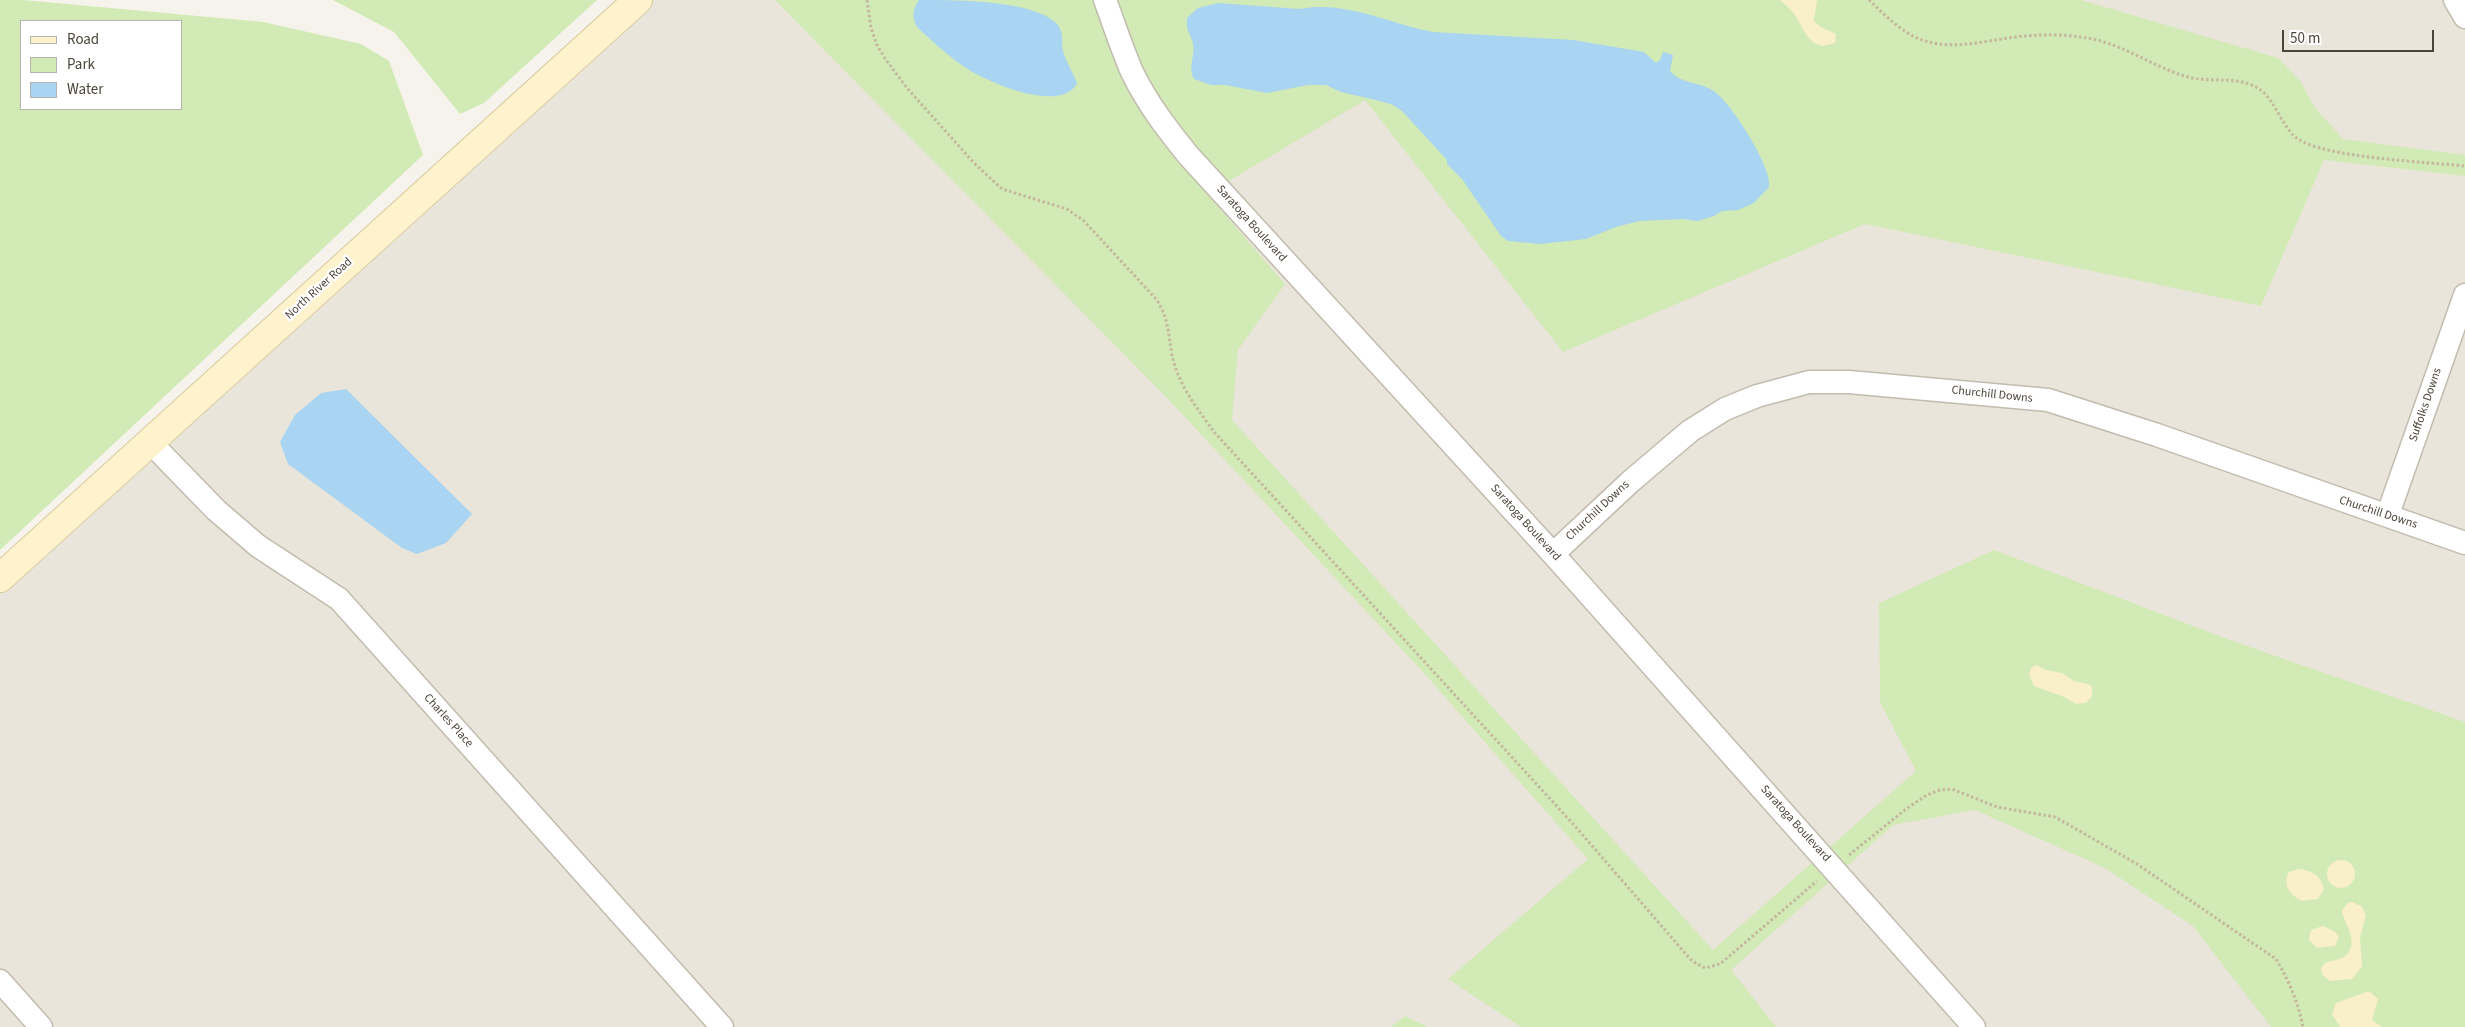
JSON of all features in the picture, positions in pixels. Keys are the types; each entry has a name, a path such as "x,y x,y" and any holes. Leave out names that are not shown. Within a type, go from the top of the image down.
{"street":[{"name":"North River Road","path":"0,578 638,0"},
{"name":"Saratoga Boulevard","path":"1105,0 1132,72 1162,124 1553,554 1834,867 1974,1027"},
{"path":"2455,0 2465,17"},
{"name":"Suffolks Downs","path":"2388,514 2465,296"},
{"name":"Churchill Downs","path":"1553,554 1630,482 1690,431 1725,409 1757,396 1809,382 1849,382 2048,400 2125,424 2353,505 2388,514 2465,543"},
{"name":"Charles Place","path":"150,442 216,510 258,546 339,599 722,1027"},
{"path":"0,981 41,1027"}],"path":[{"path":"867,0 871,28 877,45 907,88 992,182 1014,194 1067,209 1084,221 1157,300 1168,322 1173,356 1182,382 1197,409 1216,433 1574,825 1692,961 1705,968 1720,964 1834,867 1906,809 1927,795 1940,790 1952,790 1997,807 2055,817 2137,864 2266,951 2276,960 2289,982 2299,1006 2303,1027"},
{"path":"1869,0 1912,36 1929,42 1949,46 2051,34 2071,35 2114,43 2162,69 2194,78 2248,83 2260,90 2298,138 2319,148 2352,154 2465,166"}],"shaded area":[{"path":"638,0 2465,0 2465,1027 0,1027 0,578"}],"green space":[{"path":"0,0 23,0 263,22 361,44 389,61 423,155 0,550"},
{"path":"333,0 597,0 484,103 460,114 394,32"},
{"path":"775,0 2081,0 2278,58 2300,81 2316,109 2343,139 2465,155 2465,176 2324,160 2261,306 1865,224 1563,352 1365,100 1207,194 1285,284 1238,350 1232,420 1713,950 1916,771 1880,702 1879,603 1994,550 2227,639 2465,722 2465,1027 2271,1027 2193,926 2105,868 1975,810 1893,825 1731,970 1776,1027 1521,1027 1448,979 1588,859 1423,672 1169,400"},
{"path":"1405,1016 1428,1027 1391,1027"}],"sand":[{"path":"1780,0 1817,0 1814,21 1821,27 1836,34 1835,43 1822,46 1812,41 1793,13"},
{"path":"2037,665 2046,670 2062,673 2074,681 2088,684 2092,687 2092,696 2086,703 2076,704 2064,697 2034,686 2029,674 2032,667"},
{"path":"2341,860 2351,864 2355,874 2351,884 2341,888 2331,884 2327,874 2331,864"},
{"path":"2299,869 2312,873 2321,880 2324,889 2318,899 2302,901 2288,889 2286,881 2289,872"},
{"path":"2352,902 2361,906 2366,915 2360,937 2362,967 2352,979 2330,981 2322,974 2321,968 2325,963 2344,957 2349,951 2352,939 2342,911 2347,903"},
{"path":"2323,926 2335,932 2339,937 2335,946 2317,948 2309,940 2311,930"},
{"path":"2370,992 2378,999 2372,1020 2382,1027 2340,1027 2332,1014 2336,1003"}],"water":[{"path":"919,0 994,3 1014,6 1047,17 1060,28 1063,51 1077,83 1069,92 1057,96 1041,96 1008,88 978,75 948,55 917,27 914,14"},
{"path":"1218,3 1300,9 1334,8 1351,10 1433,32 1573,40 1644,52 1656,63 1660,60 1663,52 1673,55 1670,71 1680,79 1715,92 1731,109 1758,151 1768,178 1769,187 1754,203 1738,210 1722,211 1714,216 1698,221 1683,219 1639,221 1616,227 1586,239 1540,244 1508,241 1501,236 1462,179 1447,164 1447,160 1402,111 1393,105 1341,92 1326,85 1308,85 1267,93 1225,85 1211,85 1194,79 1191,69 1193,45 1187,28 1187,18 1198,8"},
{"path":"346,389 472,514 446,543 417,554 402,548 288,464 280,442 295,415 321,393"}]}
